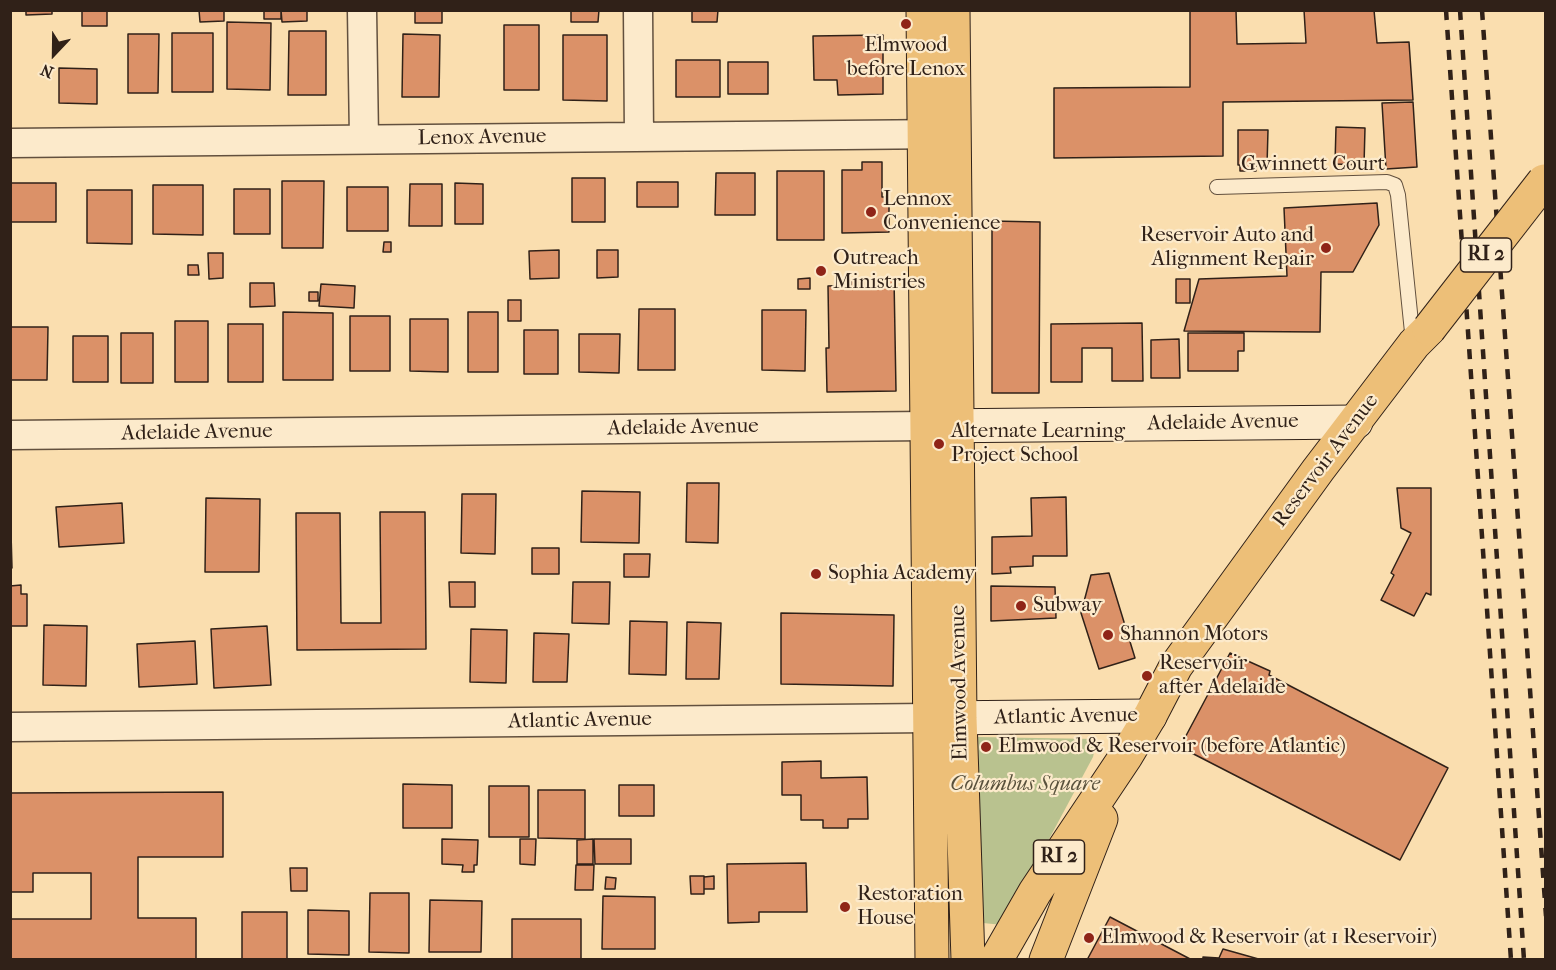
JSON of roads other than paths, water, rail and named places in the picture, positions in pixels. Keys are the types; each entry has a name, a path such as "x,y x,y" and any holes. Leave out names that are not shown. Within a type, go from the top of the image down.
{"main road":[{"name":"Elmwood Avenue","path":"923,10 939,134 945,718 932,960"},
{"name":"Elmwood Avenue","path":"939,134 953,10"},
{"name":"Reservoir Avenue","path":"996,960 1035,892 1126,756 1176,666 1282,518 1544,180"},
{"name":"Elmwood Avenue","path":"945,718 968,960"},
{"name":"Reservoir Avenue","path":"1046,960 1126,756"}],"street":[{"path":"362,10 364,139"},
{"path":"638,10 639,137"},
{"name":"Lenox Avenue","path":"10,143 939,134"},
{"name":"Adelaide Avenue","path":"10,435 1356,422"},
{"name":"Atlantic Avenue","path":"10,727 1150,716"}],"lane":[{"name":"Gwinnett Court","path":"1216,187 1395,184 1421,337"}],"railway":[{"path":"1446,10 1511,960"},
{"path":"1460,10 1524,960"},
{"path":"1482,10 1546,916"}],"place":[{"name":"Elmwood before Lenox","path":"906,24"},
{"name":"Lennox Convenience","path":"871,212"},
{"name":"Reservoir Auto and Alignment Repair","path":"1326,248"},
{"name":"Outreach Ministries","path":"821,271"},
{"name":"Alternate Learning Project School","path":"939,444"},
{"name":"Sophia Academy","path":"816,574"},
{"name":"Subway","path":"1021,606"},
{"name":"Shannon Motors","path":"1108,635"},
{"name":"Reservoir after Adelaide","path":"1147,676"},
{"name":"Elmwood & Reservoir (before Atlantic)","path":"986,747"},
{"name":"Restoration House","path":"845,907"},
{"name":"Elmwood & Reservoir (at 1 Reservoir)","path":"1089,938"}],"park label":[{"name":"Columbus Square","path":"1025,785"}]}
